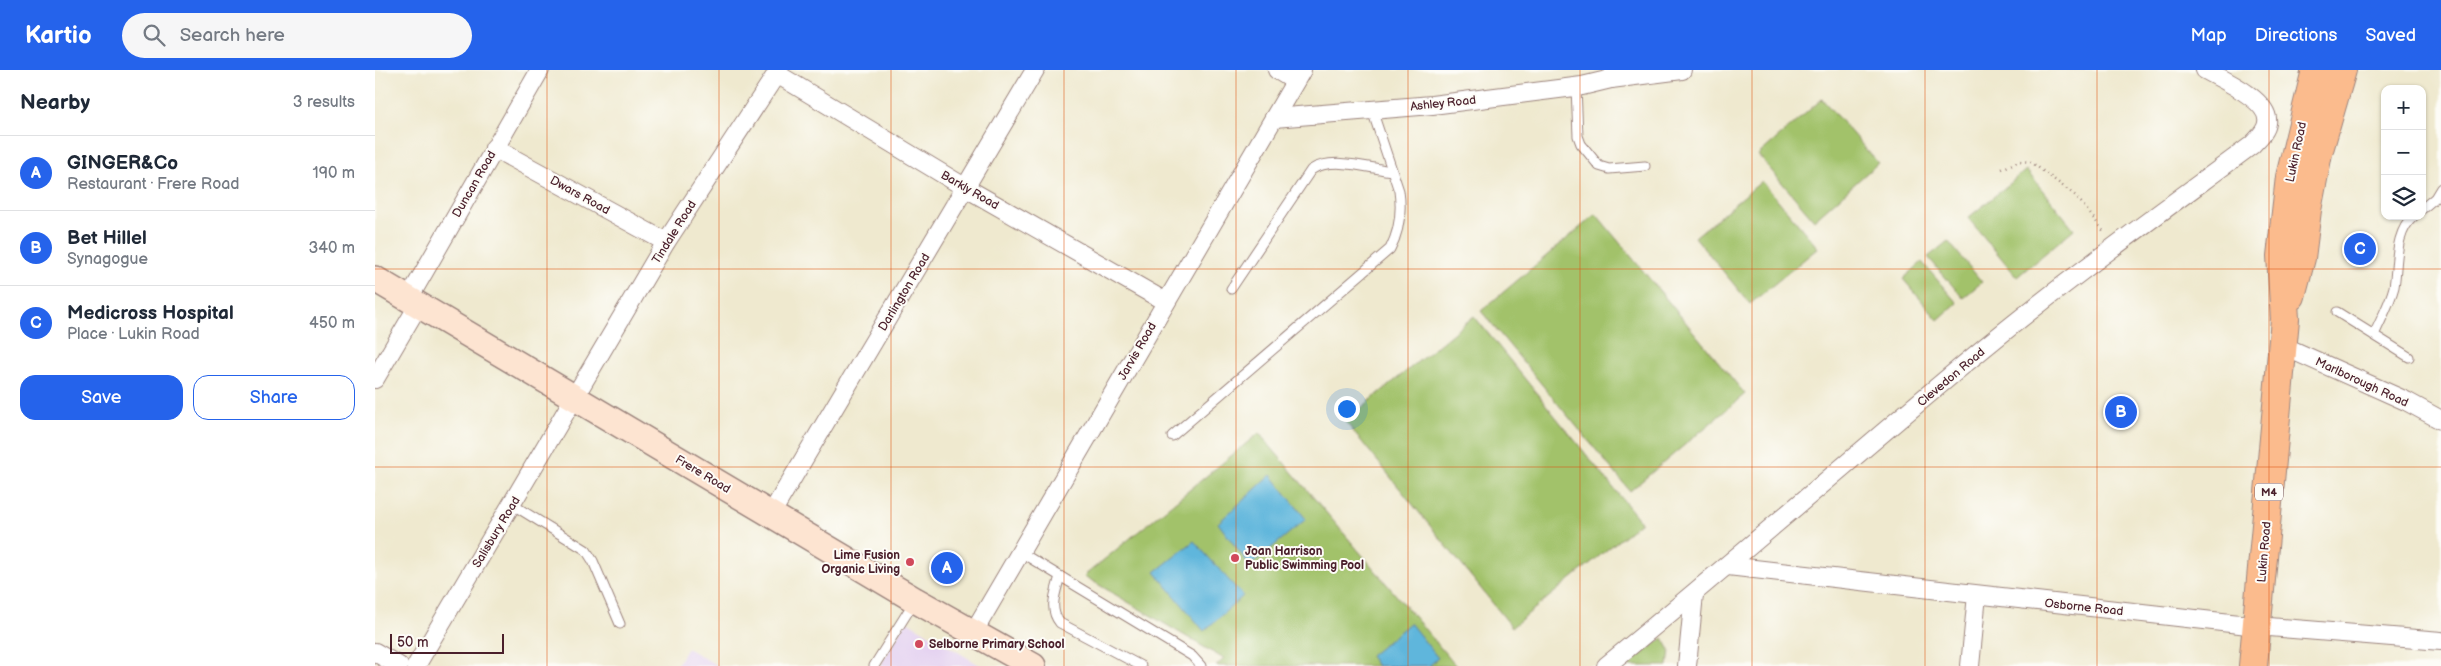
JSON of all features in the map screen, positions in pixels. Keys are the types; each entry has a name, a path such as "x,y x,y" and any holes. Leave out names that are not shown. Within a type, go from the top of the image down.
{"main road":[{"name":"Lukin Road","path":"2253,666 2285,319 2301,258 2307,210 2318,153 2328,74"}],"street":[{"name":"Duncan Road","path":"375,379 494,148 539,70"},
{"name":"Darlington Road","path":"771,514 1035,70"},
{"path":"1277,70 1298,75"},
{"name":"Ashley Road","path":"1274,118 1372,110 1576,87 1613,74 1682,70"},
{"name":"Clevedon Road","path":"1606,666 1728,566 1966,362 2116,246 2252,145 2263,133 2267,123 2267,113 2261,105 2243,91 2205,70"},
{"name":"Barkly Road","path":"778,72 966,188 1166,302"},
{"name":"Tindale Road","path":"575,398 666,242 778,72"},
{"name":"Jarvis Road","path":"973,633 1298,75"},
{"name":"Dwars Road","path":"494,148 666,242"},
{"name":"Frere Road","path":"375,279 915,600 1033,666"},
{"name":"Marlborough Road","path":"2283,346 2441,420"},
{"name":"Salisbury Road","path":"416,666 575,398"},
{"name":"Osborne Road","path":"1728,566 2257,626 2441,641"},
{"path":"1687,666 1694,594"},
{"path":"1970,666 1977,595"},
{"path":"375,652 399,666"}],"lane":[{"path":"1576,87 1578,136 1581,144 1599,166 1609,169 1645,166"},
{"path":"1173,436 1390,249 1398,230 1401,215 1399,191 1372,110"},
{"path":"1231,289 1311,170 1319,165 1331,163 1392,171"},
{"path":"2426,206 2435,198 2441,188"},
{"path":"2375,334 2393,288 2400,239 2410,220"},
{"path":"2337,312 2409,357"},
{"path":"513,505 586,550 593,561 620,624"},
{"path":"1020,552 1193,656 1201,666"},
{"path":"1060,576 1053,604 1055,617 1060,623 1141,666"},
{"path":"875,666 915,600"}],"path":[{"path":"2002,169 2019,161 2031,162 2076,196 2116,246"}],"shaded area":[{"name":"Selborne Primary School","path":"907,621 981,666 880,666"},
{"path":"687,648 718,666 676,666"}],"green space":[{"path":"1822,99 1878,163 1814,220 1758,155"},
{"path":"2026,170 2074,229 2017,277 1968,218"},
{"path":"1762,181 1818,248 1750,304 1695,237"},
{"path":"1596,214 1745,394 1630,491 1481,311"},
{"path":"1948,241 1982,282 1963,298 1928,257"},
{"path":"1922,262 1957,303 1938,320 1903,279"},
{"path":"1474,316 1641,522 1512,627 1345,421"},
{"name":"Joan Harrison Public Swimming Pool","path":"1259,433 1456,666 1216,666 1224,659 1084,576"},
{"path":"1663,638 1670,650 1668,666 1625,666"}],"water":[{"path":"1271,475 1306,519 1250,566 1218,523"},
{"path":"1194,541 1243,596 1204,631 1155,572"},
{"path":"1410,623 1438,658 1429,666 1377,666 1370,656"}],"place":[{"name":"Medicross Hospital","path":"2360,249"},
{"name":"Bet Hillel","path":"2121,412"},
{"name":"Joan Harrison Public Swimming Pool","path":"1235,558"},
{"name":"Lime Fusion Organic Living","path":"910,562"},
{"name":"GINGER&Co","path":"947,568"},
{"name":"Selborne Primary School","path":"919,644"}]}
